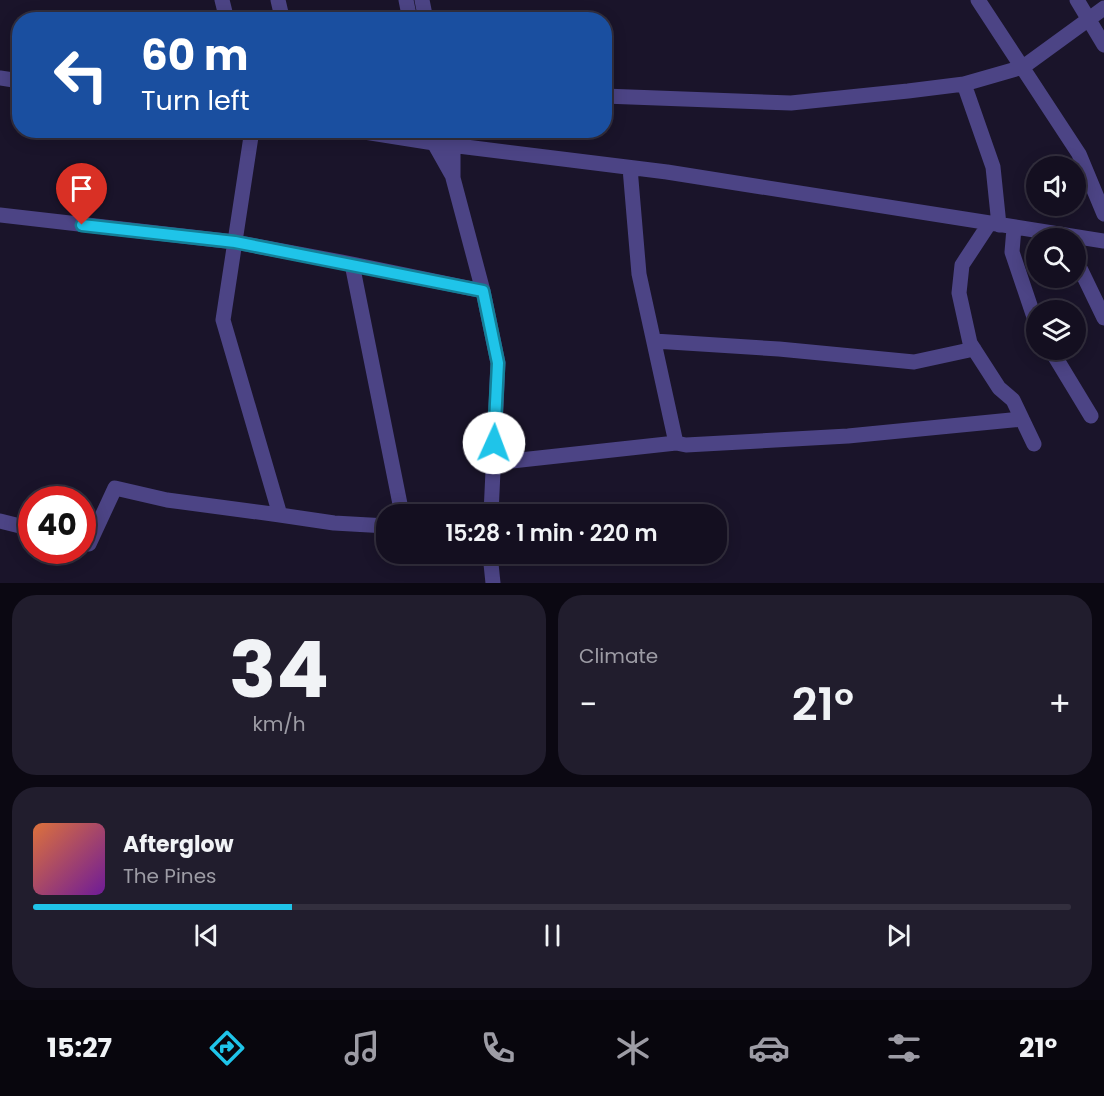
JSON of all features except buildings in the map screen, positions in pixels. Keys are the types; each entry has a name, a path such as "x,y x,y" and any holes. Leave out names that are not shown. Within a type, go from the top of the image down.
{"street":[{"path":"978,0 1079,154 1104,214"},
{"path":"1077,0 1104,45"},
{"path":"612,96 791,103 908,92 964,84 1023,67 1104,8"},
{"path":"964,84 993,167 1001,226 1028,300"},
{"path":"251,138 223,320 280,515"},
{"path":"433,138 453,178 483,291 498,363 491,504"},
{"path":"453,178 452,138 1026,230"},
{"path":"630,168 639,274 676,444"},
{"path":"0,215 235,242 483,291"},
{"path":"1001,226 962,265 959,293 970,343 999,388 1013,400 1034,444"},
{"path":"1086,239 1104,241"},
{"path":"352,264 400,504"},
{"path":"1086,281 1104,318"},
{"path":"654,340 914,362 974,349"},
{"path":"1057,360 1091,416"},
{"path":"493,463 676,444 848,436 1022,419"},
{"path":"96,529 115,488 167,500 334,522 376,525"},
{"path":"0,521 18,526"},
{"path":"491,564 493,583"}],"route":[{"path":"82,225 235,242 483,291 498,363 494,443"}]}
